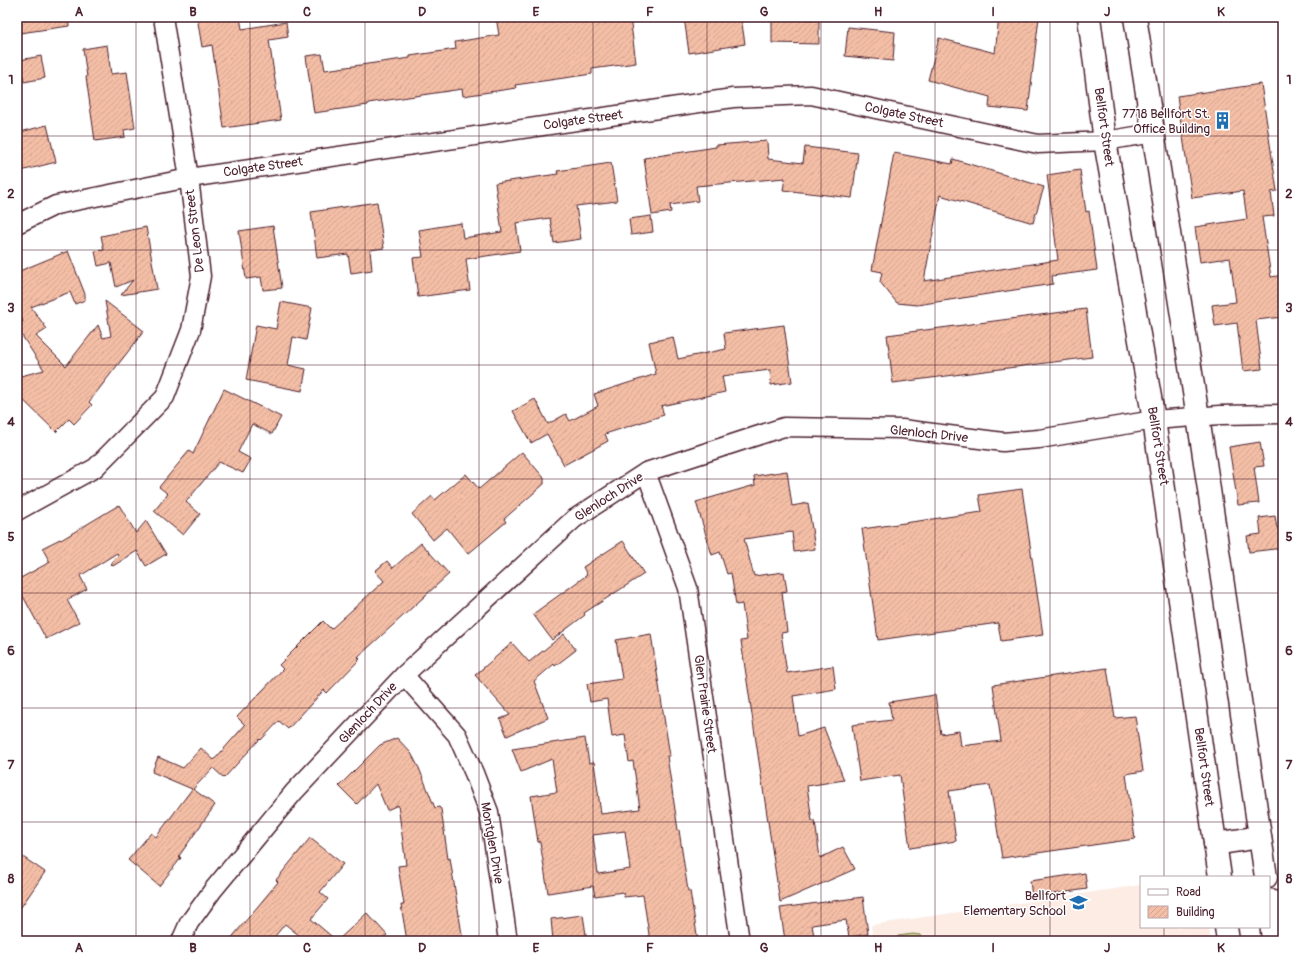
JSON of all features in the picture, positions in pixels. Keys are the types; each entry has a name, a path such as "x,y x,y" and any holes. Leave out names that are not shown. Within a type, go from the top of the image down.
{"main road":[{"name":"Bellfort Street","path":"1089,17 1105,141 1154,420 1220,876"},
{"path":"1135,17 1198,417 1266,876"},
{"path":"1215,844 1260,837"},
{"path":"1270,910 1273,941"},
{"path":"1226,928 1228,941"}],"street":[{"name":"De Leon Street","path":"17,511 95,468 165,398 190,330 201,276 189,178 163,17"},
{"name":"Colgate Street","path":"17,224 56,205 189,178 733,98 811,95 1038,144 1105,141 1154,133"},
{"name":"Glenloch Drive","path":"181,941 189,923 213,890 294,792 404,674 574,519 646,472 784,427 902,429 1004,442 1039,439 1154,420 1283,414"},
{"name":"Glen Prairie Street","path":"646,472 688,588 740,941"},
{"name":"Montglen Drive","path":"404,674 457,735 474,773 489,812 508,941"}],"shaded area":[{"name":"Bellfort Elementary School","path":"1140,885 1140,928 1209,928 1211,941 873,941 871,925"}],"green space":[{"path":"913,934 920,935 924,941 895,941 898,936"}],"building":[{"path":"18,17 68,17 69,26 20,33"},
{"path":"197,17 214,17 214,19 240,17 242,29 286,22 288,37 269,40 281,120 224,128 212,45 202,47"},
{"path":"496,17 521,17 522,22 561,17 630,17 636,63 592,69 592,74 515,85 516,88 463,96 462,89 368,103 368,105 314,113 306,56 322,54 325,70 410,58 410,56 456,49 455,42 499,35"},
{"path":"684,17 741,17 745,44 689,53"},
{"path":"772,17 804,17 804,19 819,20 819,44 772,43"},
{"path":"999,17 1039,17 1028,111 989,107 990,97 928,80 939,38 995,53"},
{"path":"848,27 895,32 893,61 845,56"},
{"path":"107,45 111,74 127,72 135,128 124,130 125,137 95,141 83,49"},
{"path":"41,56 45,78 24,82 20,60"},
{"path":"1261,84 1277,191 1271,192 1274,216 1262,217 1271,277 1283,275 1283,317 1256,320 1262,369 1243,371 1237,323 1215,326 1212,305 1236,302 1230,258 1200,262 1195,227 1247,219 1243,191 1192,198 1177,96"},
{"path":"47,125 56,162 17,172 17,133"},
{"path":"767,141 768,159 803,163 805,147 858,153 852,198 783,190 785,178 696,186 698,201 670,205 671,212 652,215 644,158 716,147 716,145"},
{"path":"894,153 952,164 953,159 1044,187 1033,223 940,195 924,281 1058,260 1047,175 1080,170 1086,212 1089,211 1097,270 1052,276 1053,284 917,305 897,303 880,282 882,272 872,270"},
{"path":"611,163 617,201 576,206 581,239 554,243 550,218 516,223 520,251 466,259 470,290 418,297 413,258 423,257 419,230 461,223 463,238 502,232 495,183 558,174 557,171"},
{"path":"377,202 384,248 370,250 372,270 351,273 348,254 317,258 311,212"},
{"path":"651,216 653,232 631,235 629,219"},
{"path":"273,226 282,288 263,290 261,277 246,279 239,231"},
{"path":"146,227 157,289 121,295 133,280 116,287 111,263 98,266 95,251 104,250 101,236"},
{"path":"68,251 85,294 85,300 75,304 70,292 31,307 47,329 36,336 66,366 98,325 103,338 111,336 105,301 144,331 89,402 92,405 74,424 69,419 56,432 17,394 17,377 44,370 17,328 17,321 19,319 23,322 19,312 17,313 17,272"},
{"path":"281,302 312,308 306,340 293,337 288,365 306,369 302,391 246,380 256,325 276,329"},
{"path":"1086,309 1092,357 893,383 887,335"},
{"path":"784,325 792,382 771,385 770,370 722,376 725,392 661,406 664,415 605,434 608,441 564,465 547,434 531,443 513,411 535,399 548,424 566,414 570,421 598,406 594,394 656,374 649,342 673,337 678,359 726,349 724,333"},
{"path":"224,389 281,417 272,434 252,424 238,452 251,459 243,473 219,462 186,502 200,514 183,535 154,511 168,494 159,487 189,451 193,454"},
{"path":"1260,442 1264,466 1254,467 1259,503 1238,505 1229,447"},
{"path":"522,452 544,478 544,484 504,519 506,522 468,554 447,528 433,540 412,514 432,496 435,500 466,474 479,489"},
{"path":"787,471 792,506 808,503 815,549 794,552 792,532 744,539 754,576 784,572 787,591 782,592 787,632 781,633 787,673 833,666 836,689 793,696 798,736 824,728 844,780 807,786 812,821 815,821 820,858 843,847 855,869 780,902 741,641 747,640 742,604 736,605 731,573 727,574 720,552 712,555 696,502 755,485 754,476"},
{"path":"1022,489 1043,635 1001,641 998,623 878,640 862,529 982,512 979,495"},
{"path":"119,505 136,533 146,521 166,554 146,566 137,551 113,566 111,564 118,555 117,553 80,576 87,589 67,600 79,622 46,639 17,585 17,580 50,562 42,548 60,539 61,540"},
{"path":"1275,516 1277,528 1283,527 1283,548 1249,552 1247,536 1261,534 1259,518"},
{"path":"623,541 644,574 584,613 585,615 552,640 533,614 587,575 583,567"},
{"path":"421,543 449,574 358,657 360,659 327,693 324,690 288,729 279,721 224,778 213,768 193,789 215,805 179,856 181,858 159,886 128,860 151,833 156,837 192,789 152,772 158,757 183,768 201,748 214,760 245,725 237,717 283,669 279,665 323,621 331,629 384,581 375,571 387,561 393,568"},
{"path":"564,634 576,650 555,666 554,664 534,681 548,718 507,736 500,719 510,715 475,675 512,643 529,662"},
{"path":"651,634 670,756 667,756 678,830 698,941 650,941 643,895 624,897 623,892 595,896 593,886 548,893 531,796 557,792 552,759 521,772 512,749 585,738 589,763 594,762 601,814 640,809 633,761 629,762 625,735 612,737 607,699 590,702 587,684 622,679 616,640","holes":["625,831 630,869 598,874 593,835"]},
{"path":"1107,668 1115,718 1135,716 1143,771 1126,774 1135,839 1002,858 990,785 949,791 956,841 910,848 900,775 860,781 852,725 892,720 889,702 935,695 941,734 959,731 961,746 1001,741 993,685"},
{"path":"397,738 411,753 419,768 435,808 439,807 441,809 448,859 450,858 463,941 407,941 401,905 404,905 398,866 406,865 398,805 387,810 376,784 357,804 339,786 380,745"},
{"path":"310,838 343,864 320,892 328,899 311,919 337,941 306,941 285,924 271,941 229,941 278,882 276,880"},
{"path":"17,853 45,872 17,913"},
{"path":"1085,873 1087,889 1032,897 1030,881"},
{"path":"863,897 868,934 849,937 846,920 812,925 814,936 785,940 780,908"},
{"path":"367,913 387,935 380,941 337,941"},
{"path":"583,915 587,941 553,941 551,919"}],"place":[{"name":"7718 Bellfort St. Office Building","path":"1223,121"},
{"name":"Bellfort Elementary School","path":"1079,903"}]}
